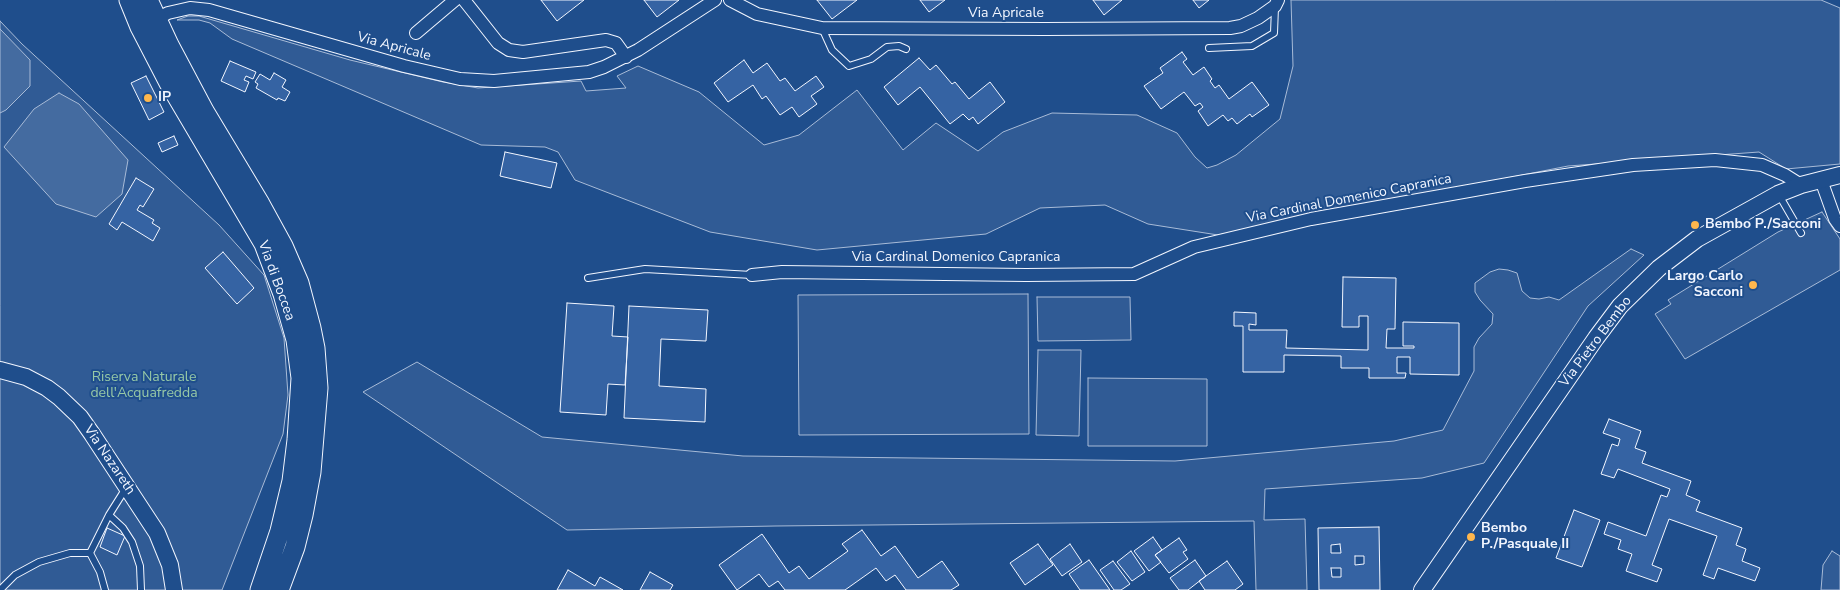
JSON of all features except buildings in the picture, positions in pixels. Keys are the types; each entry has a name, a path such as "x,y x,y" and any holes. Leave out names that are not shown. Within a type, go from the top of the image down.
{"main road":[{"name":"Via di Boccea","path":"129,0 148,23 264,211 283,246 299,284 311,328 315,348 318,388 311,472 303,515 291,561 279,590"},
{"name":"Via di Boccea","path":"148,0 148,23 178,99 264,244 283,294 296,340 301,378 292,481 283,523 273,557 260,590"}],"street":[{"name":"Via Apricale","path":"416,33 455,0"},
{"path":"464,0 498,44 509,50 522,52 606,40 616,44 626,57"},
{"name":"Via Apricale","path":"148,23 168,13 190,8 209,10 404,66 460,79 494,81 589,72 604,67 626,57 715,0"},
{"name":"Via Apricale","path":"730,0 757,14 822,28 1225,28 1241,26 1252,21 1276,3"},
{"name":"Via Cardinal Domenico Capranica","path":"752,274 782,272 1026,275 1134,274 1194,247 1311,219 1525,181 1633,165 1715,160 1762,165 1785,175 1801,185"},
{"name":"Via Pietro Bembo","path":"1422,590 1620,306 1659,268 1697,239 1778,194 1801,185 1840,175"},
{"path":"1821,180 1835,219 1840,226"},
{"name":"Via Nazareth","path":"0,370 32,380 59,397 87,426 160,540 170,565 174,590"}],"lane":[{"path":"1209,48 1252,46 1274,33 1276,3"},
{"path":"822,28 832,50 849,66 871,59 887,47 899,46 906,49"},
{"path":"1778,194 1801,233"},
{"path":"588,278 645,270 752,274"},
{"path":"90,553 109,515 127,486"},
{"path":"109,515 123,528 132,542 140,566 141,590"},
{"path":"0,590 15,575 39,562 64,554 90,553"},
{"path":"90,553 100,572 105,590"}],"shaded area":[{"path":"1291,0 1821,0 1840,8 1840,164 1786,169 1759,152 1568,166 1218,235 1148,224 1105,205 1040,208 986,234 817,250 710,232 575,180 558,152 545,147 481,145 232,39 210,23 199,20 177,20 188,16 199,16 350,60 443,82 478,88 581,81 586,91 626,88 617,76 638,66 699,92 764,145 799,135 857,90 903,150 936,123 978,151 1003,132 1052,113 1137,115 1177,133 1195,157 1207,168 1236,155 1280,119 1293,66"},
{"name":"Riserva Naturale dell'Acquafredda","path":"0,21 22,44 219,225 264,275 284,338 288,395 283,434 222,590 0,590"},
{"path":"0,29 30,60 30,86 6,110 0,113"},
{"path":"59,93 79,104 128,160 122,194 96,217 56,204 4,147 34,109"},
{"name":"Largo Carlo Sacconi","path":"1822,212 1840,239 1840,270 1685,359 1655,314 1671,304 1668,300 1778,232"},
{"path":"1631,249 1644,255 1588,306 1484,463 1422,478 1265,489 1264,520 1305,519 1307,590 1256,590 1254,521 567,530 363,392 417,362 542,437 743,456 1175,461 1394,441 1443,430 1474,371 1474,347 1479,338 1492,324 1493,314 1475,292 1475,283 1490,272 1499,269 1508,270 1517,273 1522,291 1530,298 1549,297 1559,300"},
{"path":"1028,294 1029,434 799,435 798,295"},
{"path":"1037,297 1130,297 1131,340 1038,341"},
{"path":"1038,350 1081,350 1079,436 1036,435"},
{"path":"1088,378 1207,379 1207,446 1088,446"},
{"path":"1832,551 1840,556 1840,590 1821,590 1823,565"}],"place":[{"name":"IP","path":"148,98"},
{"name":"Bembo P./Sacconi","path":"1695,225"},
{"name":"Largo Carlo Sacconi","path":"1753,285"},
{"name":"Bembo P./Pasquale II","path":"1471,537"}]}
